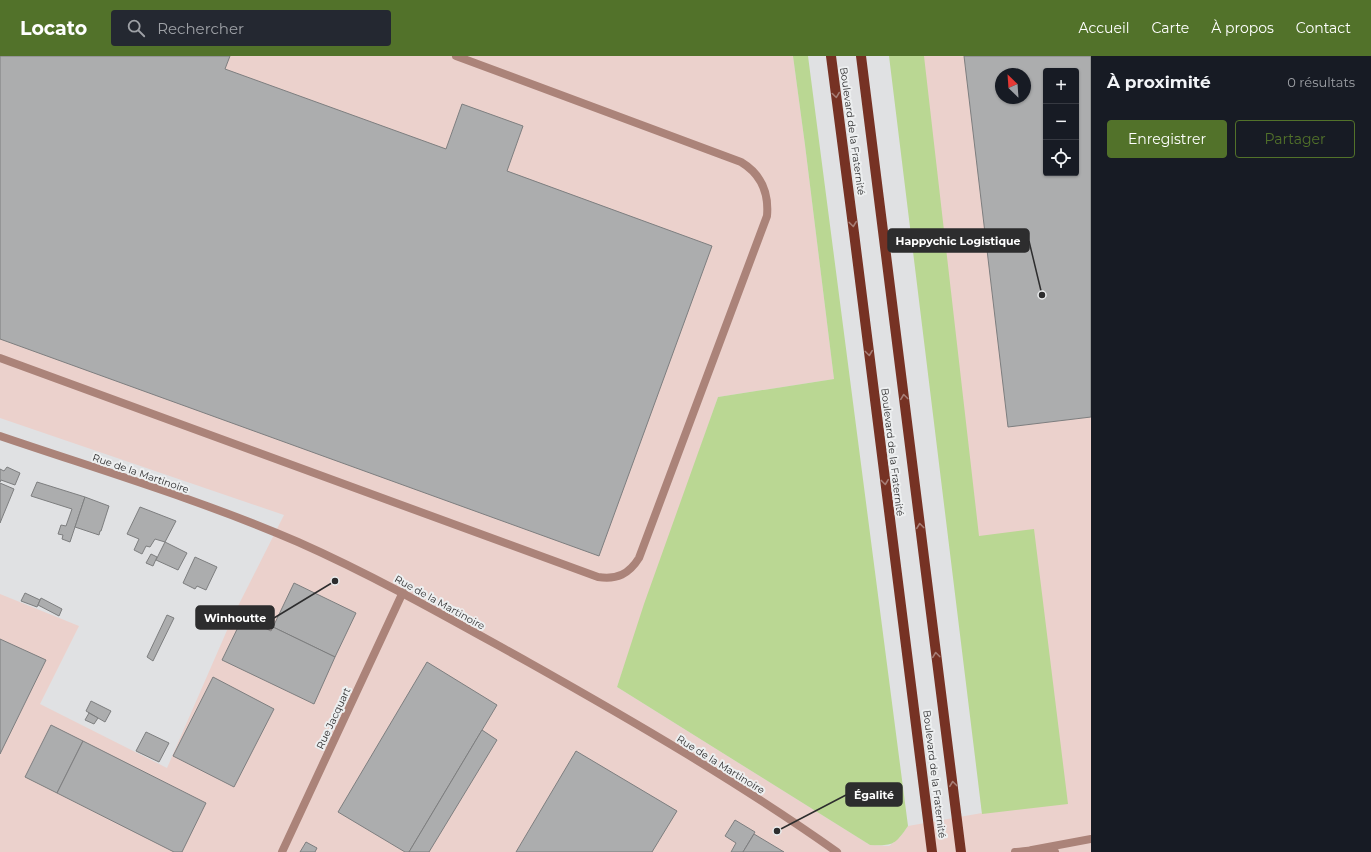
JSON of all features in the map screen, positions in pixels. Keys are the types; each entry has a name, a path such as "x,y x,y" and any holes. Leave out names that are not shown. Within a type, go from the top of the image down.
{"main road":[{"name":"Boulevard de la Fraternité","path":"831,56 932,852"},
{"name":"Boulevard de la Fraternité","path":"861,56 961,852"}],"street":[{"path":"0,358 598,577 606,579 614,578 629,571 639,558 767,216 767,198 764,187 754,172 740,162 456,56"},
{"name":"Rue de la Martinoire","path":"0,436 234,515 341,562 403,592 667,742 748,792 838,852"},
{"name":"Rue Jacquart","path":"282,852 403,592"},
{"path":"1015,852 1091,839"},
{"path":"1032,850 1047,850 1054,852"}],"shaded area":[{"path":"0,56 793,56 834,379 718,397 617,687 870,845 889,846 900,837 908,826 982,813 901,56 1091,56 1091,852 0,852 0,594 79,626 40,704 167,768 235,612 284,515 0,418"}],"green space":[{"path":"793,56 808,56 908,826 896,841 884,845 870,845 617,687 644,604 718,397 834,379"},
{"path":"889,56 924,56 979,536 1034,529 1068,804 982,814"}],"building":[{"path":"0,56 230,56 225,69 446,149 462,104 523,126 507,171 712,246 599,556 0,339"},
{"path":"964,56 1091,56 1091,417 1008,427"},
{"path":"7,467 20,473 15,485 1,480 0,482 0,469 4,471"},
{"path":"37,482 85,497 70,542 62,539 63,535 58,534 61,525 66,526 72,509 31,496"},
{"path":"0,483 14,489 0,523"},
{"path":"85,497 109,506 99,535 75,527"},
{"path":"140,507 176,521 165,542 155,539 150,547 146,546 142,554 134,550 139,539 127,534"},
{"path":"165,542 187,553 178,570 156,560"},
{"path":"151,554 157,557 153,566 146,563"},
{"path":"195,557 217,567 206,590 197,586 195,589 183,583"},
{"path":"294,583 356,613 335,657 273,627"},
{"path":"25,593 40,600 37,607 21,601"},
{"path":"41,598 62,609 59,616 38,605"},
{"path":"167,615 174,618 153,661 147,657"},
{"path":"243,617 271,631 273,627 335,657 314,704 222,660"},
{"path":"0,639 46,660 0,754"},
{"path":"427,662 497,705 409,852 405,852 338,812"},
{"path":"213,677 274,709 234,787 173,756"},
{"path":"91,701 111,711 105,722 86,711"},
{"path":"89,713 98,718 94,724 85,720"},
{"path":"51,725 83,741 57,793 25,777"},
{"path":"482,730 497,740 429,852 409,852"},
{"path":"146,732 169,743 159,762 136,751"},
{"path":"83,741 206,803 182,852 174,852 57,793"},
{"path":"576,751 677,811 652,852 516,852"},
{"path":"735,820 755,832 743,852 731,852 736,843 725,836"},
{"path":"754,834 784,852 743,852"},
{"path":"306,842 317,848 315,852 300,852"}],"place":[{"name":"Happychic Logistique","path":"1042,295"},
{"name":"Winhoutte","path":"335,581"},
{"name":"Égalité","path":"777,831"}]}
